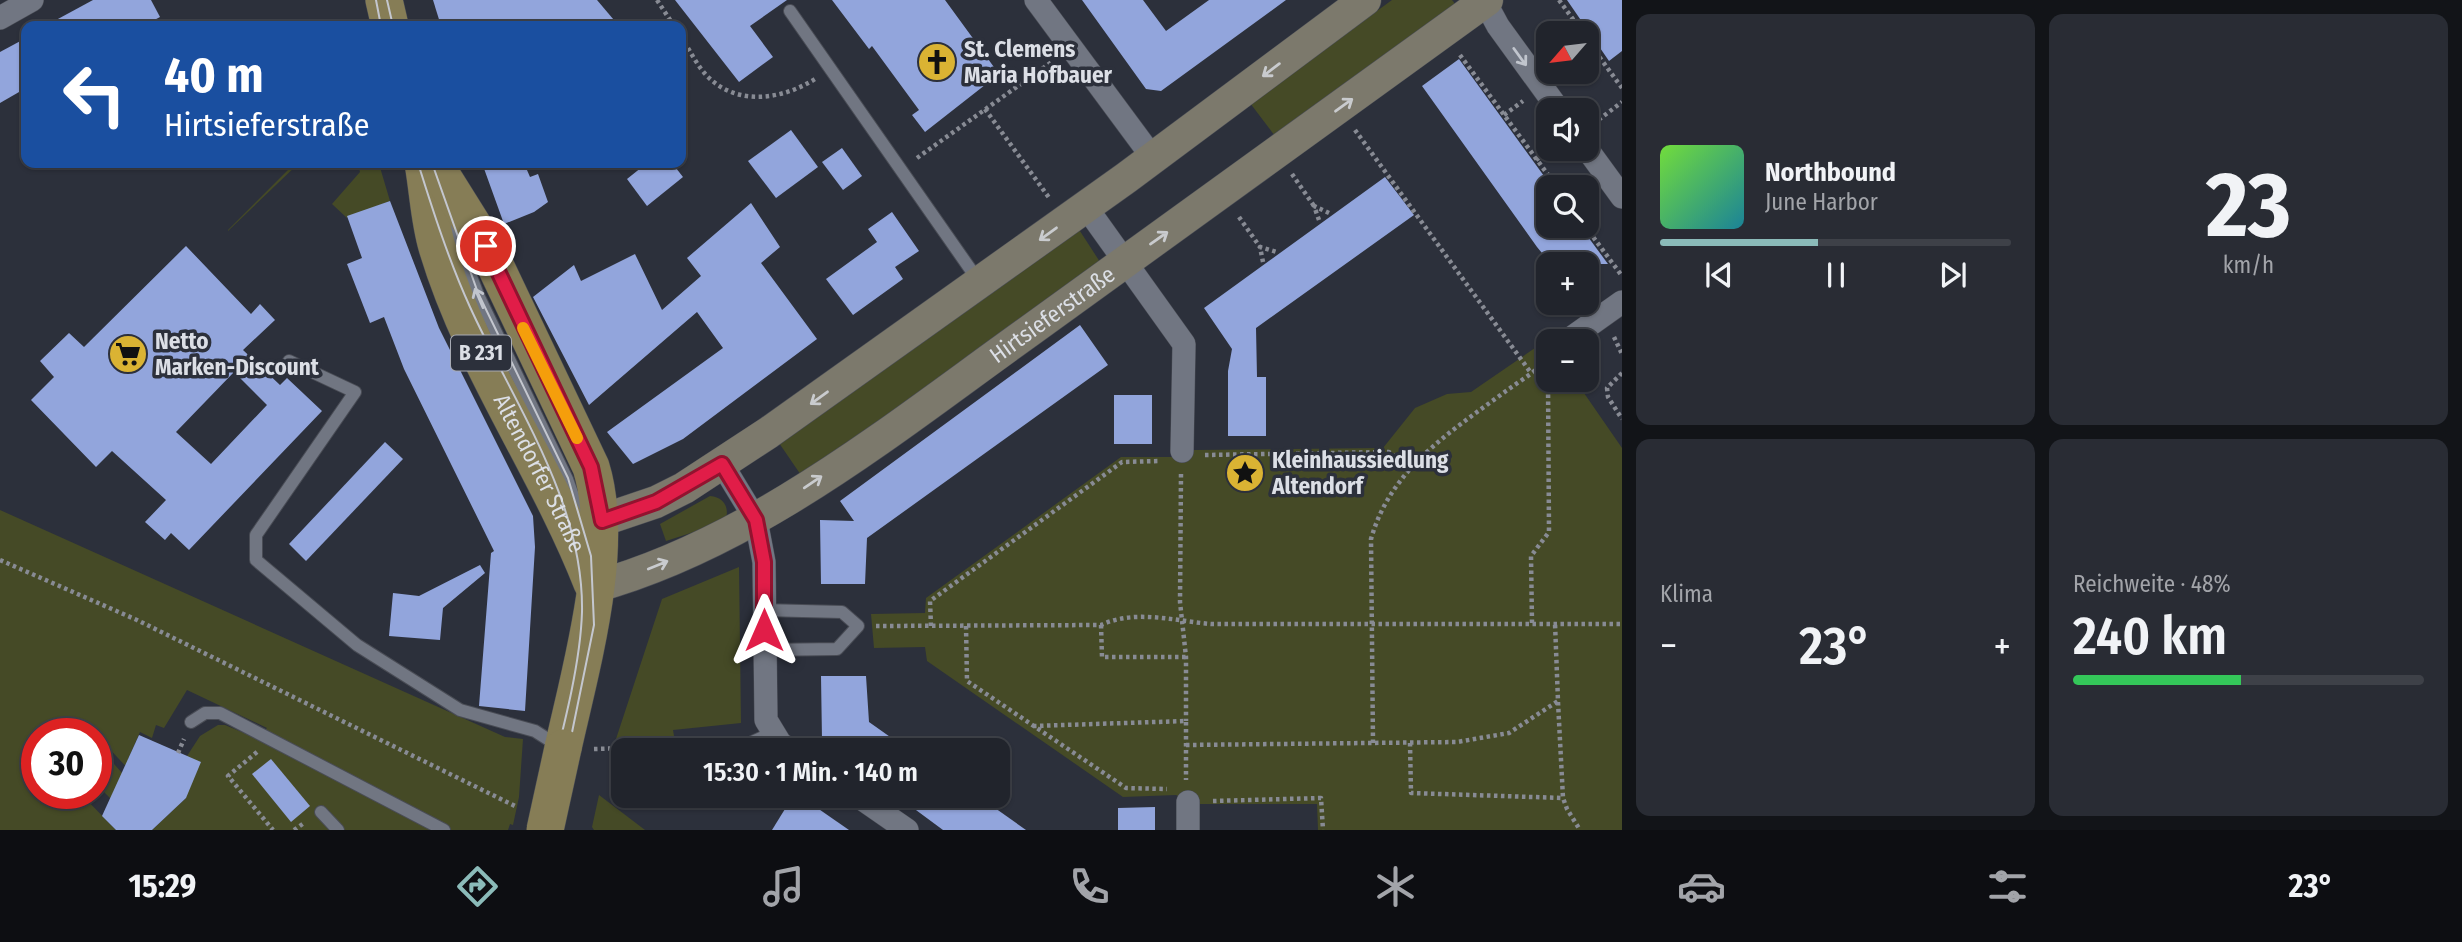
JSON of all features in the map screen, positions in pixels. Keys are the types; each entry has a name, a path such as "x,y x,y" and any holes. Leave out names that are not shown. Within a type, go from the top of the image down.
{"main road":[{"path":"384,0 389,21"},
{"path":"586,526 656,502 722,464 1076,214 1365,0"},
{"name":"Hirtsieferstraße","path":"594,587 663,564 756,520 911,416 1485,1"},
{"name":"Altendorfer Straße","path":"424,168 436,241 454,290 494,380 586,526"},
{"name":"Altendorfer Straße","path":"435,168 486,246 591,467 586,526 594,587 590,625 545,830"}],"street":[{"path":"0,18 32,0"},
{"path":"1036,0 1153,158"},
{"path":"1485,1 1498,26 1550,98"},
{"path":"1596,161 1622,197"},
{"path":"1076,214 1125,262 1184,344 1181,456"},
{"path":"1584,329 1622,302"},
{"path":"722,464 756,520 764,562 766,720 777,738"},
{"path":"1187,796 1188,830"},
{"path":"875,808 907,830"}],"lane":[{"path":"790,11 980,283"},
{"path":"289,361 355,392 256,536 256,560 358,645 460,710 535,731 564,748"},
{"path":"764,610 842,612 858,626 837,649 764,650"},
{"path":"191,722 205,713 220,713 274,738 444,830"},
{"path":"761,738 772,733"},
{"path":"321,813 338,830"}],"path":[{"path":"657,0 671,21"},
{"path":"1559,0 1574,21"},
{"path":"1443,32 1536,160"},
{"path":"686,44 709,78 755,99 793,93 830,69"},
{"path":"901,169 1070,48"},
{"path":"1600,58 1622,88"},
{"path":"1504,115 1534,93"},
{"path":"1599,120 1622,102"},
{"path":"1340,108 1531,373"},
{"path":"985,109 1076,214"},
{"path":"1278,153 1314,206 1319,220"},
{"path":"1222,193 1260,247 1263,262"},
{"path":"1314,206 1329,213"},
{"path":"1594,238 1622,276"},
{"path":"1260,247 1277,252"},
{"path":"1373,743 1371,539 1378,517 1409,466 1427,449 1536,369"},
{"path":"1622,373 1606,388 1608,397 1622,419"},
{"path":"1532,623 1531,556 1549,532 1548,392"},
{"path":"930,626 930,601 1122,462 1196,455 1388,452 1409,466"},
{"path":"1181,456 1181,621 1185,657 1187,796"},
{"path":"0,561 137,621 508,802"},
{"path":"858,626 1101,625 1112,620 1160,616 1181,621 1622,624"},
{"path":"1555,623 1563,798 1580,830"},
{"path":"1101,625 1102,657 1185,657"},
{"path":"966,626 967,681 1126,788 1187,796 1202,801 1321,798 1322,830"},
{"path":"1186,745 1457,742 1509,733 1558,701"},
{"path":"1031,726 1186,721"},
{"path":"273,830 228,776 274,738"},
{"path":"1410,743 1411,793 1563,798"},
{"path":"564,748 611,748"}],"green space":[{"path":"1392,0 1452,0 1456,5 1275,136 1250,103"},
{"path":"290,168 294,168 228,231"},
{"path":"359,168 380,168 390,201 347,218 332,204 360,172"},
{"path":"1078,228 1100,262 803,478 779,443"},
{"path":"1536,347 1536,392 1583,392 1622,448 1622,830 1318,830 1317,804 1196,804 1176,795 1123,797 927,661 925,647 874,648 871,614 925,613 926,598 1121,457 1172,457 1194,450 1383,448 1415,408 1447,394 1471,392"},
{"path":"710,496 725,504 725,522 666,541 660,524"},
{"path":"0,510 505,737 523,739 519,797 513,825 510,824 508,830 152,830 186,798 187,756 200,736 218,725 225,725 256,738 267,728 187,690 164,728 156,725 152,738 140,732 128,759 134,775 112,752 112,718 21,718 21,809 96,809 116,830 0,830"},
{"path":"739,567 741,723 673,730 674,738 616,738 662,599"},
{"path":"112,762 131,783 112,800"},
{"path":"599,795 611,804 611,808 616,808 645,830 594,830 592,827"}],"building":[{"path":"93,0 151,0 160,17 152,21 54,21"},
{"path":"433,0 597,0 615,21 439,21"},
{"path":"675,0 787,0 750,26 773,57 739,82"},
{"name":"St. Clemens Maria Hofbauer","path":"832,0 945,0 999,74 925,132 912,115 919,110 872,46 869,49"},
{"path":"1082,0 1143,0 1166,31 1209,0 1286,0 1161,91 1146,89"},
{"path":"1567,0 1622,0 1622,51 1609,61 1600,48 1600,21 1581,21"},
{"path":"21,41 21,91 0,103 0,52"},
{"path":"1459,59 1543,175 1536,175 1536,238 1589,238 1608,264 1599,264 1599,252 1541,252 1422,86"},
{"path":"791,130 818,167 776,198 748,161"},
{"path":"842,148 862,176 843,190 822,162"},
{"path":"484,168 526,168 530,177 538,174 548,202 534,212 504,224"},
{"path":"641,168 676,168 683,177 647,206 627,179"},
{"path":"1385,177 1414,215 1256,328 1257,377 1266,377 1266,436 1228,436 1228,371 1232,349 1204,308"},
{"path":"390,201 439,328 533,516 535,547 525,711 479,706 491,553 494,551 404,369 384,317 370,323 347,264 362,258 347,216"},
{"path":"751,203 780,247 761,263 817,339 683,439 633,464 607,432 723,348 697,312 589,405 533,297 574,265 581,281 635,254 662,310 701,276 687,258"},
{"path":"892,212 919,251 895,267 903,279 853,315 826,279 877,242 868,229"},
{"path":"186,246 251,314 260,304 275,320 243,350 280,385 287,378 322,411 189,550 171,533 165,540 145,522 166,500 112,451 96,467 31,400 54,377 40,361 69,333 84,347","holes":["234,372 267,405 211,464 176,432"]},
{"path":"1080,325 1108,365 867,538 865,584 821,584 820,520 854,521 840,501"},
{"path":"1114,395 1152,395 1152,444 1114,444"},
{"path":"385,442 403,459 306,561 289,544"},
{"path":"480,565 485,573 443,608 440,640 389,636 393,593 419,596"},
{"path":"821,676 866,676 869,722 892,738 822,738"},
{"path":"139,735 201,762 186,798 152,830 116,830 102,816 105,809 112,809 112,794"},
{"path":"271,759 310,806 291,822 252,774"},
{"path":"1155,807 1155,830 1118,830 1118,808"},
{"path":"786,808 817,808 849,830 772,830"},
{"path":"913,808 995,808 1026,830 943,830"}],"tram line":[{"path":"376,0 380,21"},
{"path":"387,0 392,21"},
{"path":"420,168 462,290 559,493 572,532 580,571 582,612 576,665 538,830"},
{"path":"434,168 478,293 568,478 591,556 594,625 552,830"}],"slow traffic":[{"path":"523,328 577,438"}],"place":[{"name":"St. Clemens Maria Hofbauer","path":"937,62"},
{"name":"Netto Marken-Discount","path":"128,354"},
{"name":"Kleinhaussiedlung Altendorf","path":"1245,473"}],"route":[{"path":"486,246 591,467 600,500 602,521 656,502 722,464 756,520 764,562 764,630"}]}
